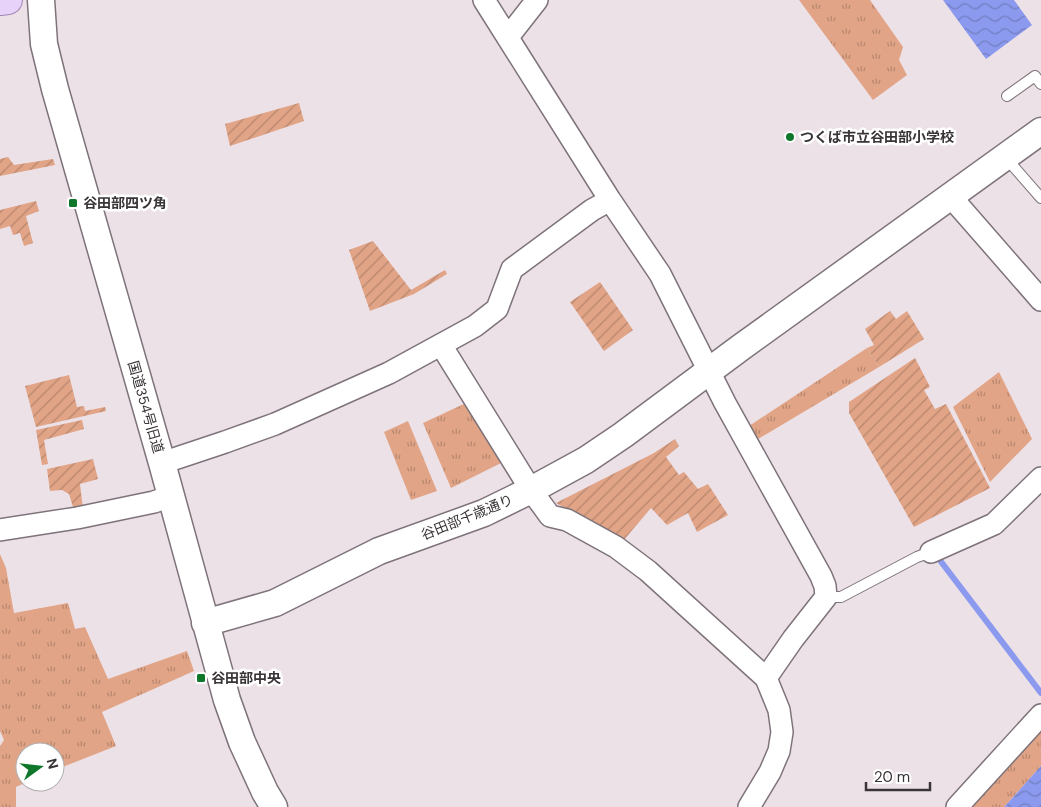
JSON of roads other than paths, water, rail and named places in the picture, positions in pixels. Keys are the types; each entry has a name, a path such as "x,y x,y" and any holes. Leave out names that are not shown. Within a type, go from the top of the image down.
{"main road":[{"path":"0,0 8,0"}],"street":[{"name":"国道354号旧道","path":"41,0 44,44 55,89 162,463 227,700 242,742 274,807"},
{"path":"484,0 610,200 660,274 766,479 825,586 826,597 793,639 766,678"},
{"path":"508,37 537,0"},
{"name":"谷田部千歳通り","path":"205,623 275,603 378,551 484,513 586,460 1041,131"},
{"path":"951,197 1041,300"},
{"path":"162,463 274,424 389,373 475,326 498,309 512,269 592,210 610,200"},
{"path":"441,345 531,490 550,516 567,520 616,548 648,572 766,678 778,710 782,732 779,751 770,772 749,807"},
{"path":"931,552 994,524 1041,478"},
{"path":"0,530 77,518 154,502 171,496"},
{"path":"957,807 1041,715"}],"lane":[{"path":"1008,96 1035,76 1041,84"},
{"path":"1006,157 1041,198"},
{"path":"826,597 841,597 931,552"}],"water":[{"path":"943,0 1014,0 1032,25 986,59"},
{"path":"1041,766 1041,807 1004,807 1006,805"}],"waterway":[{"path":"939,559 1041,693"}],"place":[{"name":"つくば市立谷田部小学校","path":"790,137"},
{"name":"谷田部四ツ角","path":"73,203"},
{"name":"谷田部中央","path":"201,678"}]}
